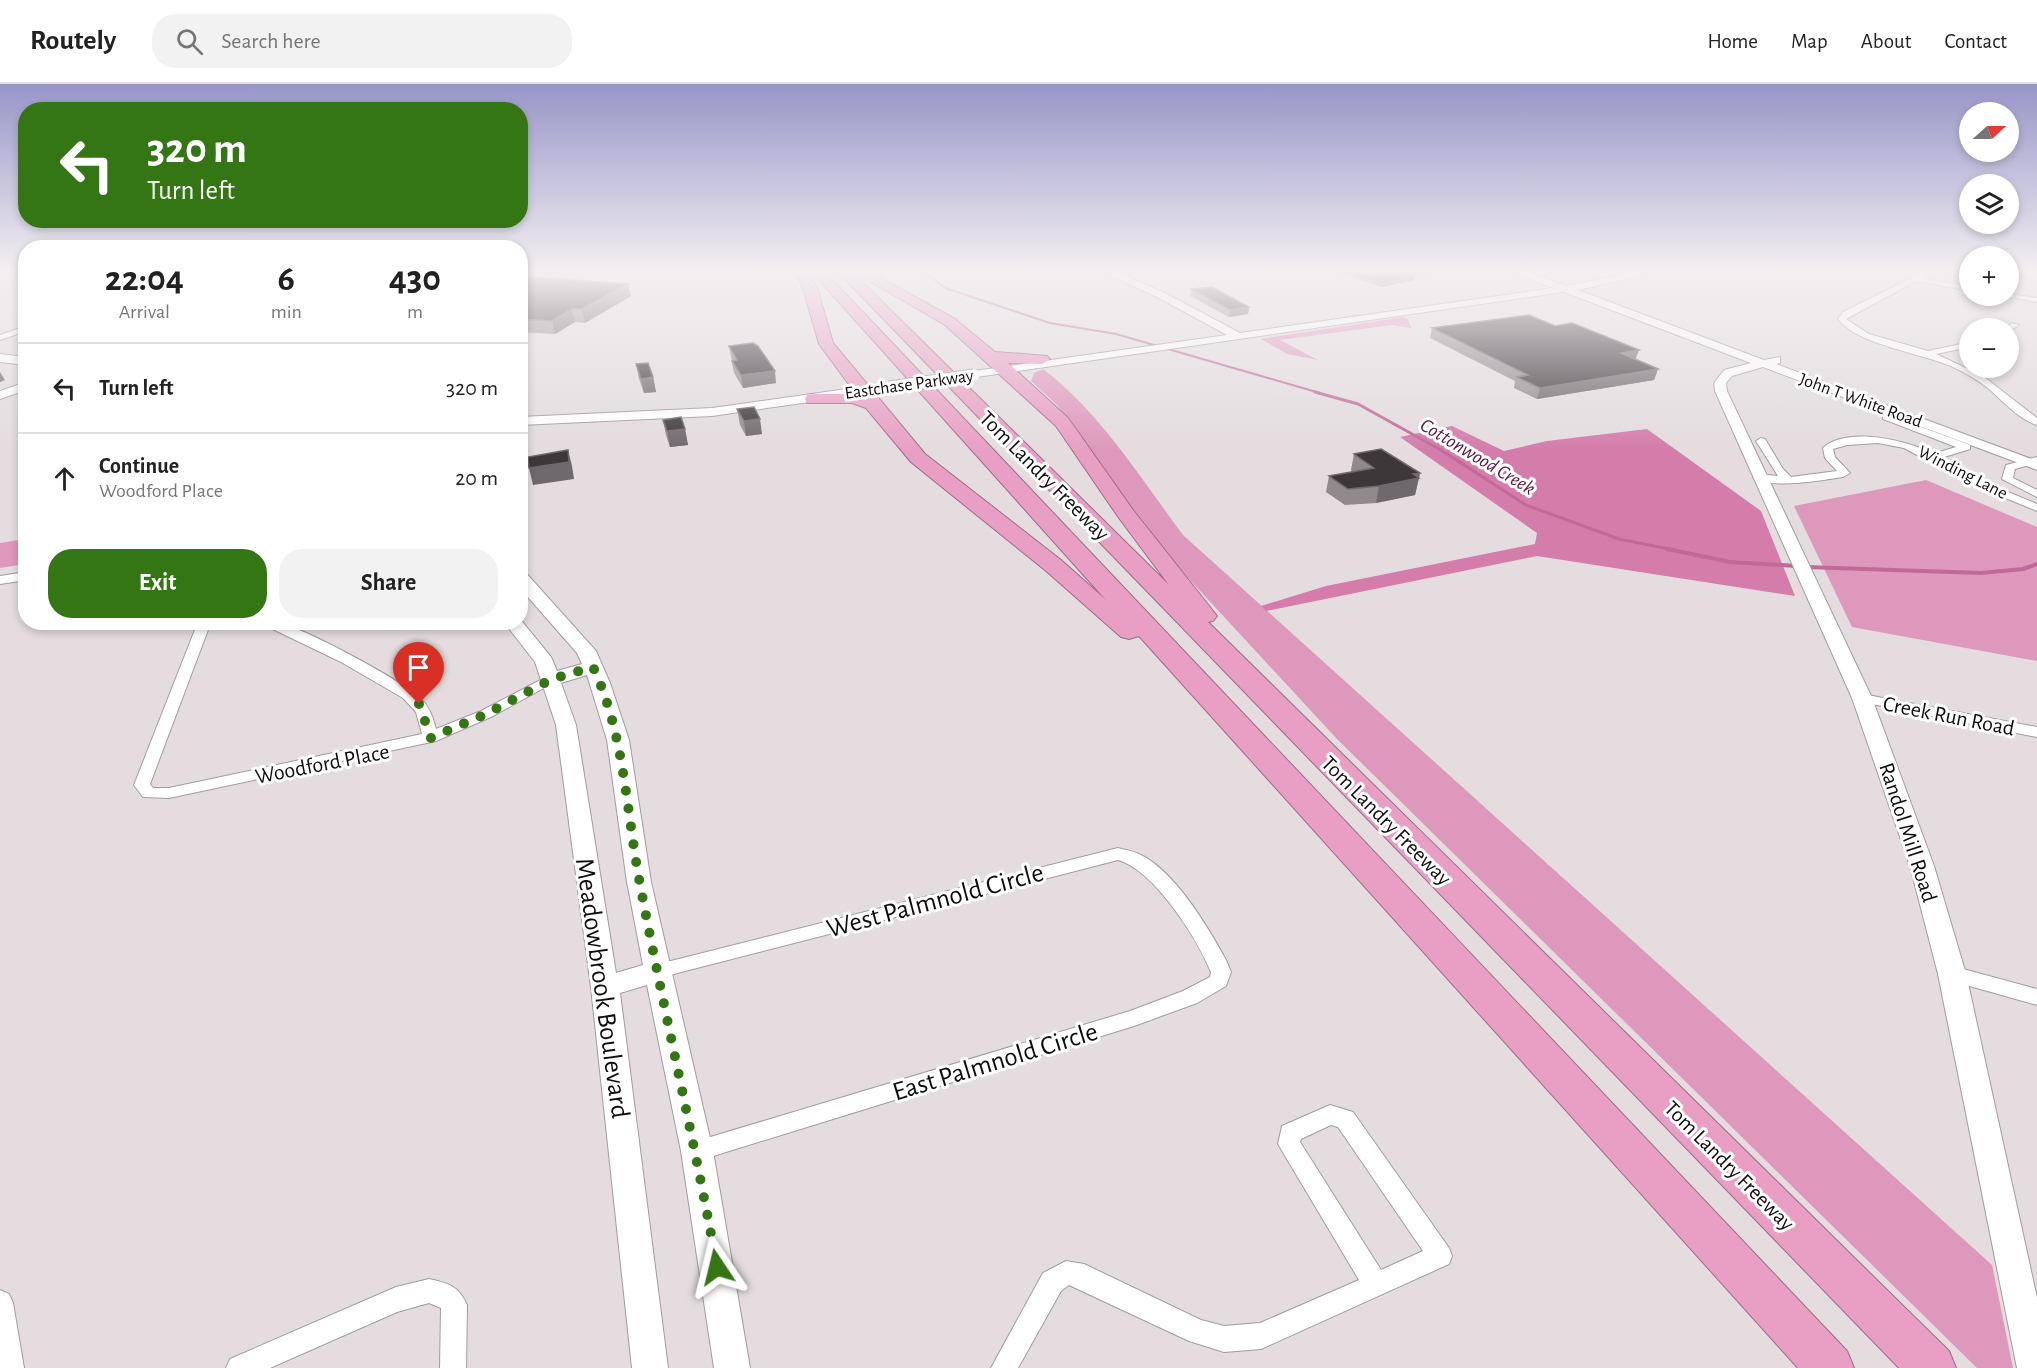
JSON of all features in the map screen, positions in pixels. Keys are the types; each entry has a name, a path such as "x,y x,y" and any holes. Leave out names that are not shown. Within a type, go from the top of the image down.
{"highway":[{"path":"822,331 826,344 847,372 918,458 1053,566 1232,723"},
{"name":"Tom Landry Freeway","path":"871,331 1830,1368"},
{"name":"Tom Landry Freeway","path":"901,331 1932,1368"},
{"path":"961,331 1005,368 1062,422 1126,514 1281,714"},
{"path":"1005,368 1010,359 1047,361"},
{"path":"1005,368 1034,370 1047,361"},
{"path":"810,395 833,384 847,372"},
{"path":"810,395 853,398 863,393"}],"main road":[{"path":"1227,331 1234,335"},
{"path":"1047,361 1127,354 1257,331"},
{"path":"1047,361 1161,342 1264,331"},
{"name":"John T White Road","path":"1678,331 2035,461"},
{"name":"John T White Road","path":"1698,331 2035,461"},
{"path":"0,349 18,350"},
{"path":"0,358 18,360"},
{"name":"Randol Mill Road","path":"1776,360 1728,373 1720,383 1720,391 1862,698 1922,866 1952,974 1988,1155 2035,1365"},
{"name":"Eastchase Parkway","path":"528,411 703,408 736,402 810,395 863,393 887,384 1005,368"},
{"path":"0,395 18,389"},
{"name":"Eastchase Parkway","path":"696,408 810,395"},
{"path":"528,421 651,416 696,408"},
{"path":"528,586 586,651 618,740 639,882 696,1151 732,1368"},
{"name":"Meadowbrook Boulevard","path":"519,630 544,662 552,679 566,724 605,987 650,1368"},
{"path":"552,679 593,667"},
{"path":"605,987 658,971"}],"street":[{"path":"0,338 18,331"},
{"path":"1856,331 1926,354 1974,375 1988,383 2006,403 2037,422"},
{"path":"1926,354 1959,346"},
{"path":"1886,417 1966,447 1934,457"},
{"path":"1761,441 1779,471 1789,480"},
{"name":"Winding Lane","path":"1758,477 1789,480 1843,474 1827,452 1832,445 1845,442 1889,441 1903,443 1934,457 1971,480 2037,508"},
{"path":"2035,461 2010,467 2007,479 2037,494"},
{"path":"0,580 18,577"},
{"name":"Woodford Place","path":"202,630 142,785 149,793 180,791 402,747 431,738 486,714 552,679"},
{"path":"286,630 412,696 424,715 431,738"},
{"name":"Creek Run Road","path":"1862,698 2037,732"},
{"name":"West Palmnold Circle","path":"658,971 1118,854 1142,861 1162,881 1186,917"},
{"name":"East Palmnold Circle","path":"696,1151 984,1065 1190,997 1219,981 1221,972 1216,960 1186,917"},
{"path":"1952,974 2037,997"},
{"path":"1004,1368 1052,1282 1066,1273 1075,1273 1198,1332 1224,1339 1261,1336 1440,1257 1345,1119 1329,1115 1290,1133 1288,1144 1376,1285"},
{"path":"239,1368 396,1300 429,1291 447,1295 454,1305 453,1368"},
{"path":"0,1303 11,1368"}],"shaded area":[{"path":"1313,331 1348,331 1280,340 1318,360 1287,354 1261,339"},
{"path":"1043,369 1083,405 1119,447 1183,535 1992,1265 2013,1368 1977,1368 1337,739 1142,528 1058,406 1031,381 1034,373"},
{"path":"1452,426 1504,451 1547,441 1647,429 1761,511 1795,596 1537,556 1266,611 1261,606 1326,586 1535,544 1537,533 1400,437"},
{"path":"1926,480 2037,527 2037,661 1852,627 1794,506"},
{"path":"18,540 18,565 0,568 0,543"}],"building":[{"path":"1438,331 1592,331 1639,350 1621,353 1658,369 1540,388 1517,377 1528,375"},
{"path":"753,343 758,346 775,371 741,375 732,361 737,360 729,346"},
{"path":"648,363 653,377 641,379 636,364"},
{"path":"754,407 760,419 744,421 737,409"},
{"path":"681,417 685,429 667,431 663,420"},
{"path":"1381,449 1420,473 1413,474 1419,478 1348,489 1329,476 1374,468 1354,454"},
{"path":"568,450 569,462 529,468 528,457"}],"waterway":[{"name":"Cottonwood Creek","path":"1098,331 1116,334 1320,393"},
{"name":"Cottonwood Creek","path":"1315,392 1358,404 1441,450 1526,505 1619,539 1674,550"},
{"name":"Cottonwood Creek","path":"1667,549 1730,562 1797,566"},
{"name":"Cottonwood Creek","path":"1806,567 1981,573 2023,569 2037,564"}],"route":[{"path":"419,704 431,738 486,714 552,679 593,667 618,740 639,882 696,1151 717,1267"}]}
